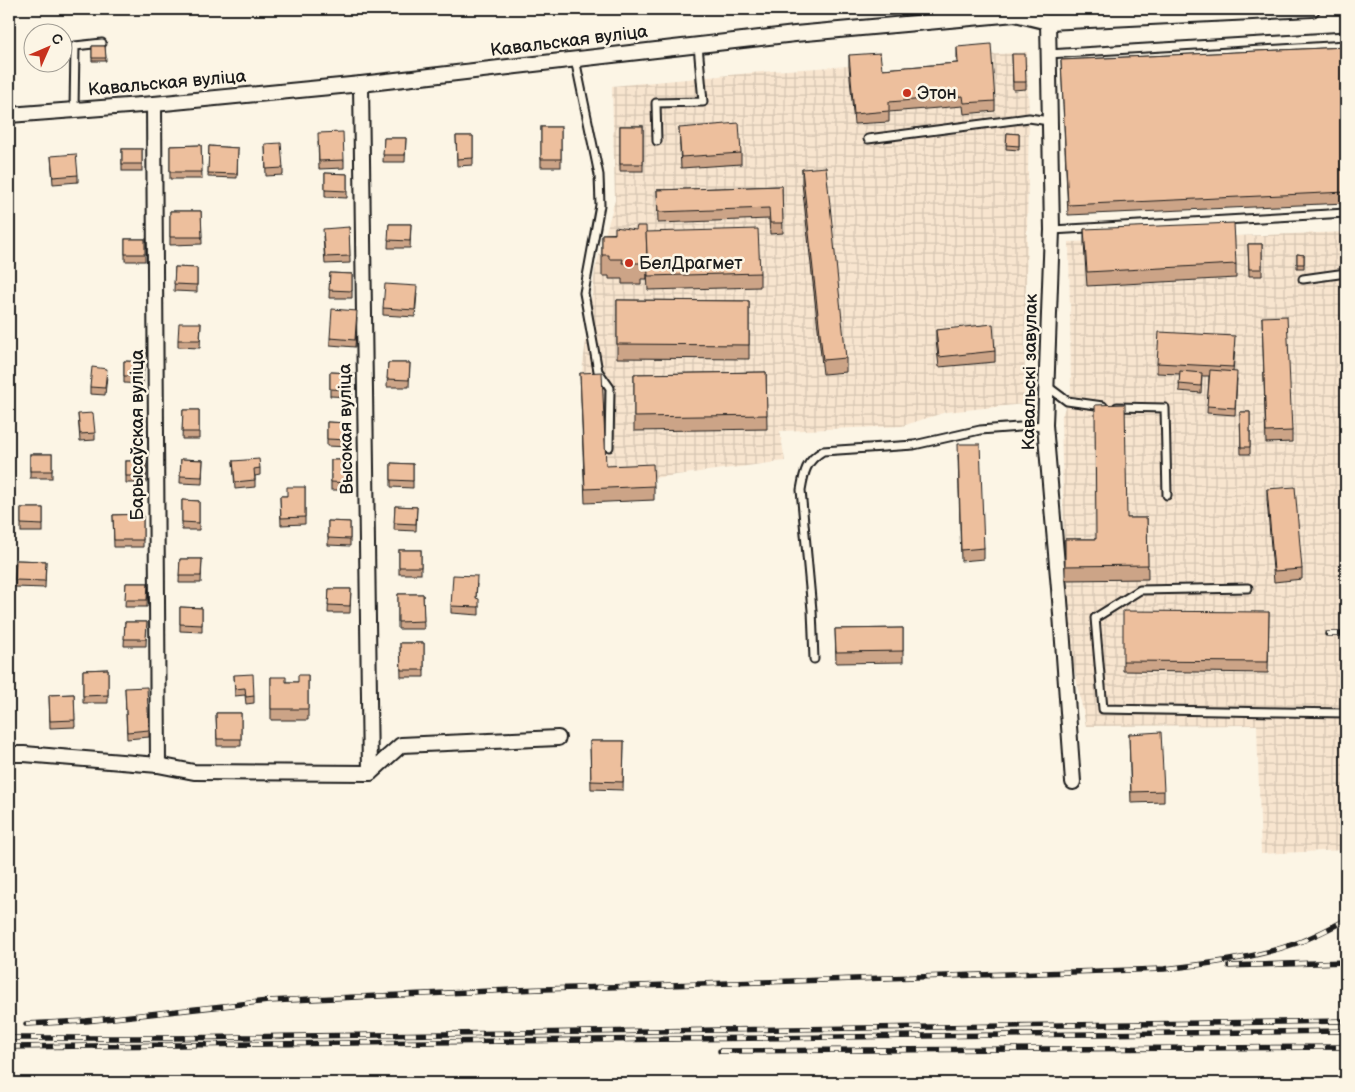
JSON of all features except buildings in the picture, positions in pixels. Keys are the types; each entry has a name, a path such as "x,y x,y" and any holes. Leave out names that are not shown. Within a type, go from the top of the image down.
{"street":[{"name":"Кавальская вуліца","path":"9,116 361,84 795,34 1014,14 1048,22 1312,9"},
{"name":"Кавальскі завулак","path":"1048,22 1052,230 1045,425 1073,782"},
{"name":"Высокая вуліца","path":"361,84 370,773"},
{"name":"Барысаўская вуліца","path":"154,104 158,765"},
{"path":"9,754 158,765 194,772 370,773 401,745 558,738"}],"lane":[{"path":"1048,54 1346,36"},
{"path":"74,110 75,46 102,43"},
{"path":"657,141 656,103 703,102 698,45"},
{"path":"575,59 599,174 600,205 584,293 598,371 610,388 609,447"},
{"path":"868,139 1029,118 1049,121"},
{"path":"1052,230 1346,212"},
{"path":"1303,279 1346,273"},
{"path":"1046,386 1067,401 1105,406 1165,408 1168,495"},
{"path":"814,658 801,490 804,472 812,457 823,451 914,446 980,430 1045,425"},
{"path":"1248,588 1140,590 1095,618 1102,709 1346,714"}],"shaded area":[{"path":"1027,52 1029,118 1024,404 946,412 902,426 780,431 785,461 653,478 654,500 585,503 580,387 595,270 615,200 612,86 849,66 882,79 958,73 957,57"},
{"path":"1346,232 1346,850 1261,854 1257,725 1086,726 1071,653 1065,580 1061,419 1071,389 1069,242"}],"railway":[{"path":"1327,634 1346,634"},
{"path":"26,1024 86,1021 268,1001 513,990 1164,969 1215,963 1264,953 1303,941 1346,920"},
{"path":"1229,966 1346,962"},
{"path":"9,1038 170,1038 1346,1021"},
{"path":"9,1047 1346,1031"},
{"path":"720,1051 1346,1047"}],"place":[{"name":"Этон","path":"907,93"},
{"name":"БелДрагмет","path":"629,263"}]}
